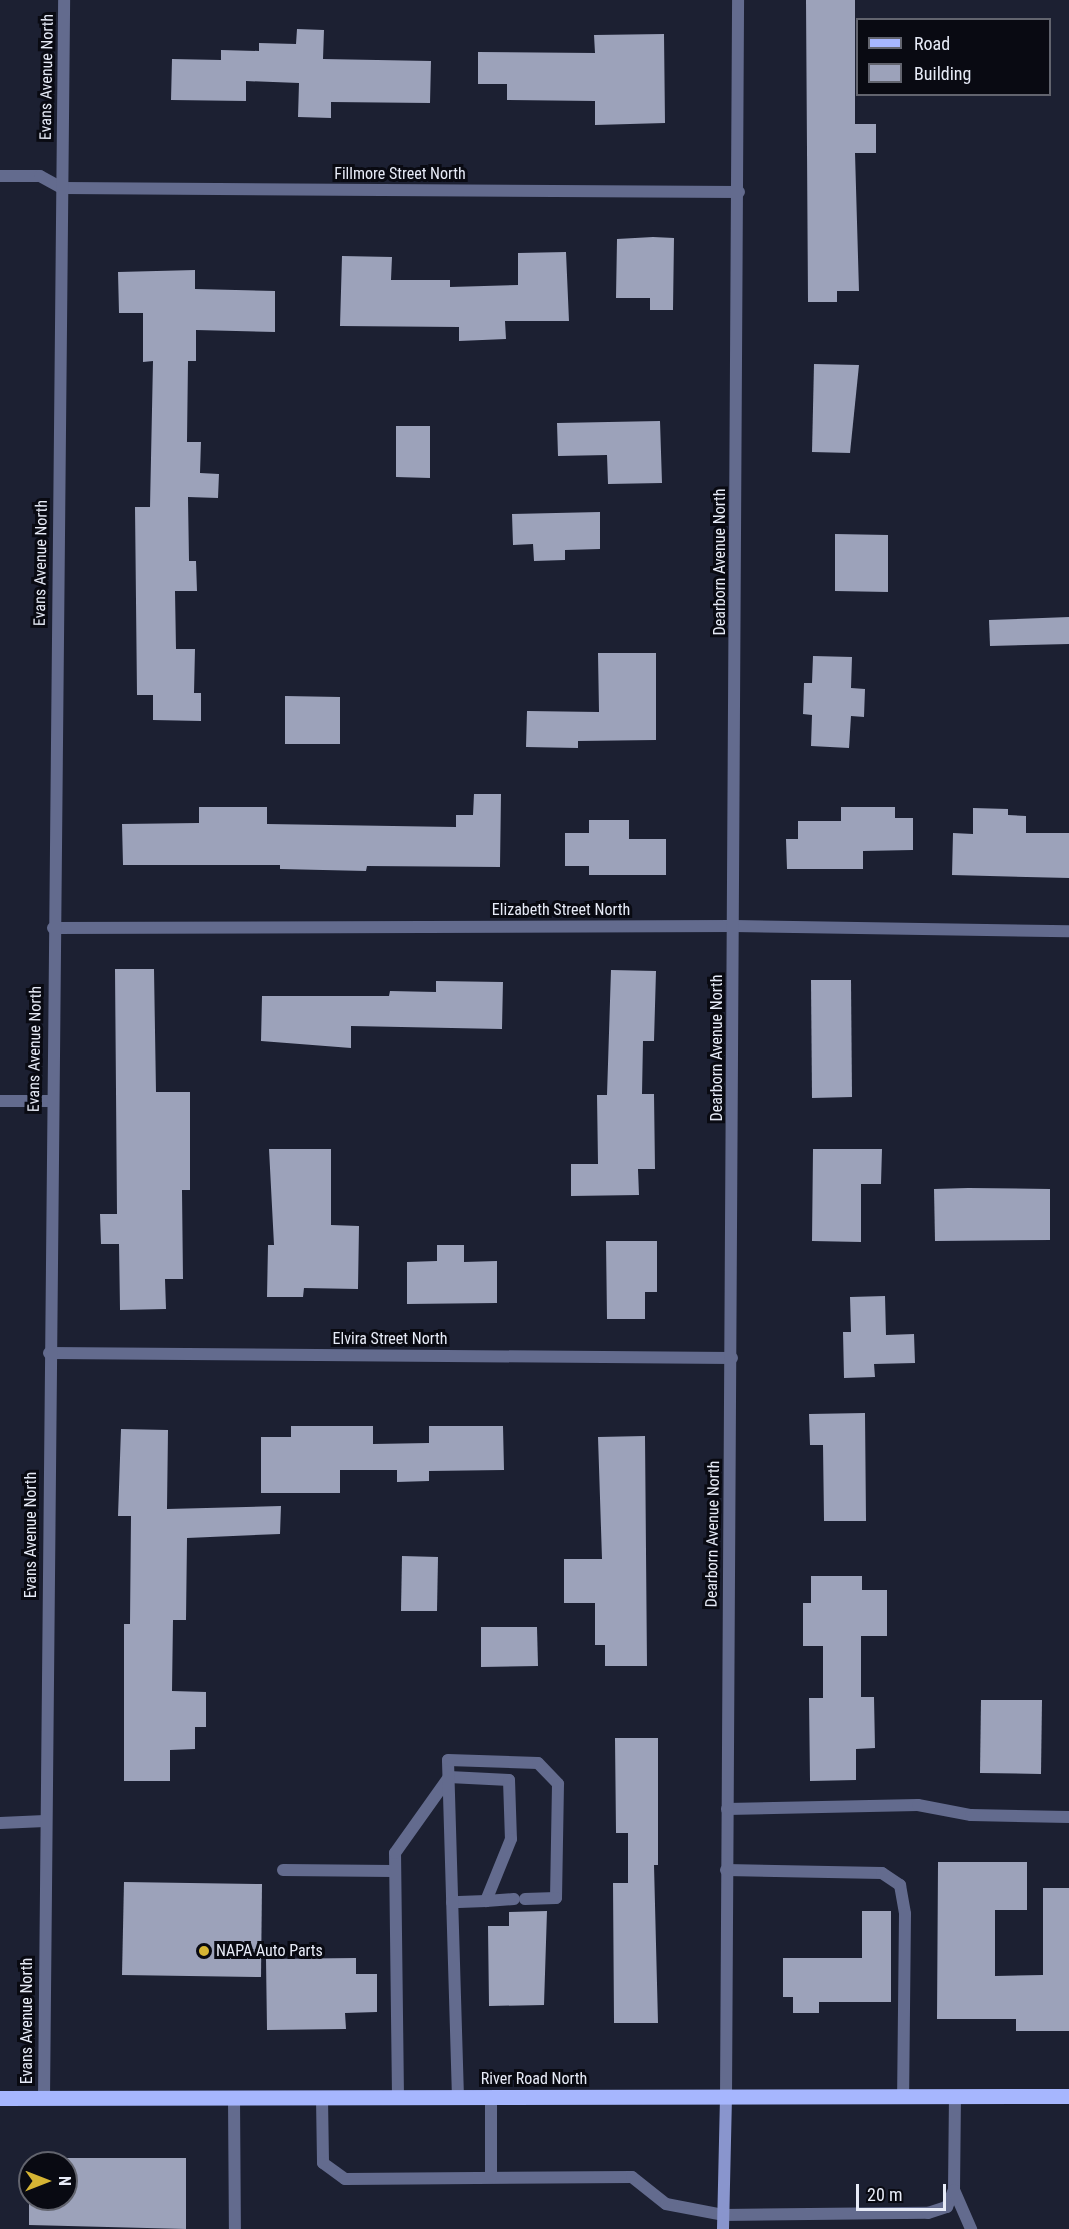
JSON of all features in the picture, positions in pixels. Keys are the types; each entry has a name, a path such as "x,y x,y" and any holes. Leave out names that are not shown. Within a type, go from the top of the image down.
{"main road":[{"name":"River Road North","path":"0,2098 1069,2096"}],"street":[{"name":"Evans Avenue North","path":"44,2098 52,928 64,0"},
{"name":"Dearborn Avenue North","path":"726,2097 739,192 738,0"},
{"path":"0,176 40,176 62,188"},
{"name":"Fillmore Street North","path":"62,188 739,192"},
{"name":"Elizabeth Street North","path":"52,928 734,926 1069,931"},
{"path":"0,1101 51,1101"},
{"name":"Elvira Street North","path":"49,1353 732,1358"},
{"path":"452,1902 556,1898 558,1784 538,1763 507,1760 448,1760 449,1777 452,1902 458,2098"},
{"path":"398,2097 393,1871 395,1853 449,1777"},
{"path":"449,1777 509,1780 511,1839 486,1901"},
{"path":"727,1809 918,1805 971,1815 1069,1817"},
{"path":"0,1823 45,1821"},
{"path":"283,1870 393,1871"},
{"path":"726,1870 882,1873 900,1885 905,1914 903,2096"},
{"path":"955,2096 954,2190 971,2229"},
{"path":"490,2177 491,2097"},
{"path":"723,2229 726,2097"},
{"path":"234,2098 234,2229"},
{"path":"322,2098 323,2163 345,2179 632,2177 666,2204 723,2215 928,2213 946,2207 954,2190"}],"building":[{"path":"806,0 855,0 855,124 876,124 876,153 855,153 859,291 837,291 837,302 808,302"},
{"path":"297,29 324,30 323,59 431,61 430,103 331,102 331,118 298,117 299,83 246,81 246,101 171,100 172,59 221,60 221,50 259,51 259,43 296,44"},
{"path":"664,34 665,123 595,125 595,101 507,100 507,84 478,84 478,52 595,53 594,35"},
{"path":"674,238 673,310 650,310 650,298 616,298 617,239"},
{"path":"566,252 569,321 505,321 506,339 459,341 459,327 340,326 342,256 392,257 391,280 450,280 450,287 518,285 518,253"},
{"path":"195,270 195,289 275,291 275,332 196,330 196,361 188,361 187,442 201,442 200,473 219,474 218,498 188,497 189,561 196,561 197,591 175,591 176,649 195,649 194,693 201,693 201,721 153,720 153,695 137,695 135,507 150,507 153,361 143,362 143,313 119,313 118,272"},
{"path":"814,364 859,365 850,453 812,452"},
{"path":"660,421 662,483 608,484 607,455 558,456 557,423"},
{"path":"396,426 430,426 430,478 396,477"},
{"path":"600,512 600,549 565,550 565,560 534,561 533,544 513,545 512,514"},
{"path":"835,534 888,535 888,592 835,591"},
{"path":"1069,617 1069,644 990,646 989,620"},
{"path":"598,653 656,653 656,740 578,741 578,748 526,747 527,711 599,712"},
{"path":"813,656 852,657 851,688 865,689 864,717 851,716 849,748 811,746 812,715 803,714 804,683 812,683"},
{"path":"285,696 340,697 340,744 285,744"},
{"path":"474,794 501,794 500,867 367,866 366,871 280,869 280,865 123,865 122,824 199,823 199,807 267,807 267,824 456,827 456,815 473,815"},
{"path":"841,807 895,807 895,818 913,818 913,850 863,851 863,869 787,869 786,839 798,839 798,821 841,821"},
{"path":"973,808 1008,809 1008,815 1026,816 1026,833 1069,833 1069,878 952,875 953,833 973,834"},
{"path":"589,820 629,820 629,839 666,839 666,875 589,875 589,866 565,866 565,833 589,833"},
{"path":"115,969 154,969 156,1092 190,1092 190,1190 182,1190 183,1279 165,1279 166,1309 120,1310 119,1244 101,1244 100,1214 117,1214"},
{"path":"611,970 656,971 654,1041 643,1041 642,1094 654,1094 655,1169 638,1169 639,1195 571,1196 571,1164 598,1164 597,1095 607,1095"},
{"path":"811,980 851,980 852,1097 812,1098"},
{"path":"436,981 503,982 502,1029 351,1026 351,1048 261,1041 262,996 389,996 390,991 436,992"},
{"path":"269,1149 331,1149 331,1225 359,1226 358,1289 304,1288 303,1297 267,1297 268,1245 274,1245"},
{"path":"813,1149 882,1149 881,1184 861,1184 861,1242 812,1241"},
{"path":"934,1189 1050,1189 1050,1240 935,1241"},
{"path":"606,1241 657,1241 657,1292 645,1292 645,1319 607,1319"},
{"path":"437,1245 464,1245 464,1262 497,1261 497,1303 407,1304 407,1262 437,1261"},
{"path":"885,1296 886,1335 914,1334 915,1363 874,1364 875,1377 844,1378 843,1332 851,1332 850,1297"},
{"path":"865,1413 866,1521 824,1521 823,1445 810,1445 809,1414"},
{"path":"291,1426 373,1426 373,1444 429,1443 429,1426 503,1426 504,1470 429,1471 429,1481 397,1482 397,1470 340,1470 340,1493 261,1493 261,1437 291,1437"},
{"path":"121,1429 168,1430 167,1509 281,1506 280,1534 187,1538 186,1620 173,1620 172,1691 206,1692 206,1727 195,1727 195,1749 170,1750 170,1781 124,1781 124,1624 130,1624 131,1516 118,1516"},
{"path":"645,1436 647,1666 605,1666 605,1645 595,1645 595,1603 564,1603 564,1559 602,1559 598,1437"},
{"path":"402,1556 438,1557 437,1611 401,1611"},
{"path":"811,1576 862,1576 862,1590 887,1590 887,1636 861,1636 861,1697 874,1697 875,1748 856,1749 856,1780 810,1781 809,1698 823,1698 823,1646 803,1646 803,1603 811,1603"},
{"path":"481,1627 537,1627 538,1666 481,1667"},
{"path":"981,1700 1042,1700 1041,1774 980,1773"},
{"path":"615,1738 658,1738 658,1865 654,1865 658,2023 614,2023 613,1883 628,1883 628,1833 616,1833"},
{"path":"938,1862 1027,1862 1027,1910 995,1910 995,1976 1043,1975 1043,1888 1069,1888 1069,2031 1016,2031 1016,2019 937,2019"},
{"path":"124,1882 262,1884 261,1977 122,1975"},
{"path":"547,1911 544,2005 489,2006 488,1926 509,1926 509,1912"},
{"path":"862,1911 891,1911 891,2002 819,2002 819,2013 793,2013 793,1997 783,1997 783,1958 862,1958"},
{"path":"356,1958 356,1974 377,1974 377,2012 345,2013 346,2029 267,2030 266,1959"},
{"path":"78,2158 186,2158 186,2229 29,2225 29,2211 78,2211"}],"place":[{"name":"NAPA Auto Parts","path":"204,1951"}]}
